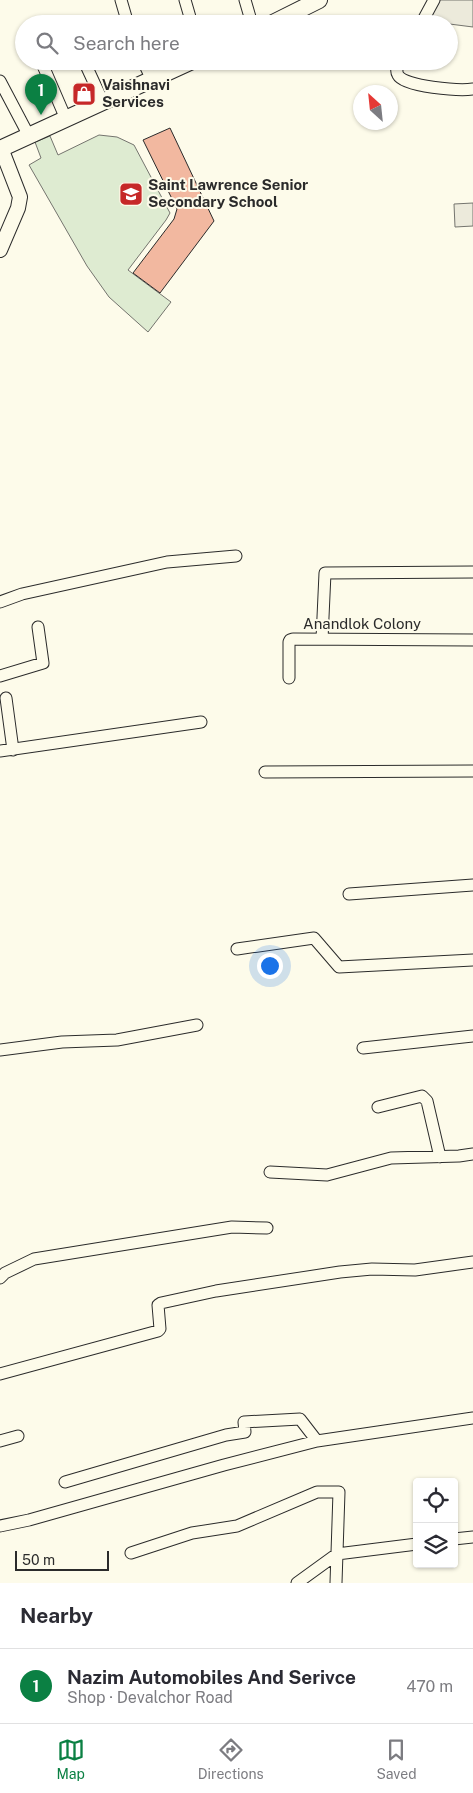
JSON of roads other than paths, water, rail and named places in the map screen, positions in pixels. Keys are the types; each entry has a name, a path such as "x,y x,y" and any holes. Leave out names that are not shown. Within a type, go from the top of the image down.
{"main road":[{"path":"289,15 319,0"},
{"path":"0,149 173,70"}],"street":[{"path":"121,0 125,15"},
{"path":"185,0 189,15"},
{"path":"245,0 249,15"},
{"path":"426,15 434,0"},
{"path":"46,70 66,119"},
{"path":"88,70 103,102"},
{"path":"147,70 152,80"},
{"path":"396,70 400,78 414,83 452,89 473,89"},
{"path":"0,81 29,136"},
{"path":"0,149 20,197 18,208 0,250"},
{"path":"0,602 22,594 167,562 236,556"},
{"path":"322,639 325,573 473,572"},
{"path":"0,676 43,663 38,626"},
{"name":"Anandlok Colony","path":"289,678 290,640 473,640"},
{"path":"6,698 13,750"},
{"path":"0,751 201,722"},
{"path":"265,772 473,771"},
{"path":"349,894 473,885"},
{"path":"237,949 314,938 339,967 473,960"},
{"path":"0,1050 62,1042 117,1040 197,1025"},
{"path":"364,1048 473,1036"},
{"path":"378,1107 422,1096 426,1101 440,1157"},
{"path":"270,1172 327,1175 391,1158 473,1154"},
{"path":"0,1278 5,1273 34,1259 232,1227 268,1228"},
{"path":"0,1374 158,1332 160,1329 158,1305 160,1303 216,1291 340,1272 372,1269 415,1270 473,1262"},
{"path":"0,1526 29,1520 317,1441 473,1418"},
{"path":"65,1482 226,1435 245,1432 244,1422 300,1419 317,1441"},
{"path":"0,1441 18,1436"},
{"path":"131,1553 192,1533 237,1526 316,1492 339,1492 336,1583"},
{"path":"458,1539 473,1537"},
{"path":"298,1583 337,1554 413,1544"}],"place":[{"name":"Vaishnavi Services","path":"84,94"},
{"name":"Nazim Automobiles And Serivce","path":"41,115"},
{"name":"Saint Lawrence Senior Secondary School","path":"131,194"}]}
